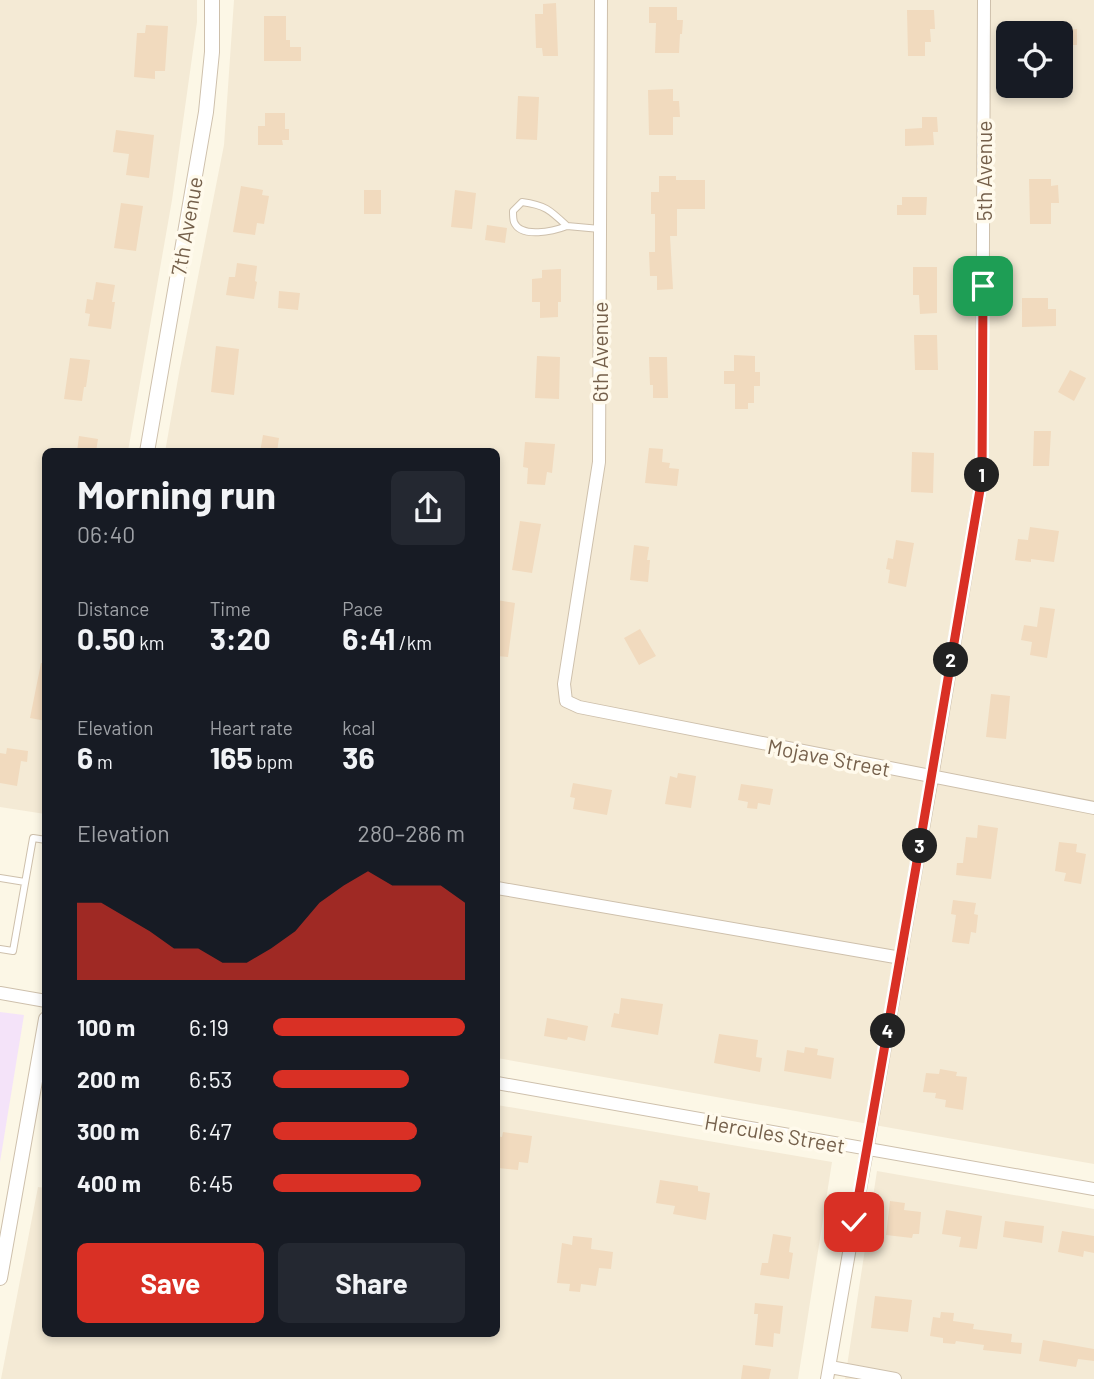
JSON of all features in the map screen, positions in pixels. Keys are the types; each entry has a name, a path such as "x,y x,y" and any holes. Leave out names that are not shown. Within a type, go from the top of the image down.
{"street":[{"name":"7th Avenue","path":"148,448 206,112 211,62 212,0"},
{"name":"6th Avenue","path":"566,701 564,684 599,462 601,0"},
{"name":"5th Avenue","path":"829,1373 982,478 984,0"},
{"name":"Mojave Street","path":"566,701 579,707 1094,808"},
{"path":"500,889 901,958"},
{"path":"0,993 42,1000"},
{"path":"0,1278 42,1041"},
{"name":"Hercules Street","path":"500,1084 1094,1189"},
{"path":"829,1373 895,1379"}],"lane":[{"path":"566,226 540,205 522,202 513,211 514,223 520,229 533,232 551,232 566,226 600,229"},
{"path":"0,949 13,951 33,838 42,839"},
{"path":"0,878 25,882"}],"shaded area":[{"path":"0,0 197,0 197,22 172,200 129,448 42,448 42,814 0,807"},
{"path":"234,0 1094,0 1094,1164 500,1059 500,448 166,448 224,145"},
{"path":"0,1012 24,1015 0,1162"},
{"path":"500,1106 832,1162 798,1379 1,1379 38,1187 42,1188 42,1337 500,1337"},
{"path":"877,1171 1094,1209 1094,1379 845,1379"}],"building":[{"path":"556,3 558,56 543,56 542,48 536,48 535,14 543,14 543,4"},
{"path":"649,7 677,7 677,20 683,20 679,53 655,53 656,23 649,23"},
{"path":"907,10 934,10 935,29 930,29 931,42 925,42 925,56 908,56"},
{"path":"264,16 286,16 286,40 290,40 290,47 301,47 301,61 264,61"},
{"path":"146,25 168,26 165,71 155,71 155,79 134,77 137,33 145,33"},
{"path":"1073,29 1077,29 1077,45 1073,45"},
{"path":"673,89 673,101 679,101 680,117 673,117 673,135 649,135 648,90"},
{"path":"518,96 539,97 537,140 516,139"},
{"path":"265,113 285,113 285,129 289,129 289,140 282,140 283,145 258,145 258,126 265,126"},
{"path":"922,117 937,117 938,132 933,132 934,145 905,146 905,129 922,128"},
{"path":"116,130 154,135 149,178 126,175 129,154 113,152"},
{"path":"659,176 676,176 676,180 705,180 705,209 677,209 677,236 670,236 673,289 657,290 657,276 650,276 649,252 655,252 655,214 651,214 651,192 659,192"},
{"path":"1029,179 1051,179 1051,186 1058,185 1059,203 1051,203 1051,224 1030,224"},
{"path":"241,186 263,190 262,195 269,196 264,224 257,223 255,235 233,232"},
{"path":"364,190 381,190 381,214 364,214"},
{"path":"455,190 476,193 472,229 451,227"},
{"path":"902,197 927,197 926,215 897,215 897,205 902,205"},
{"path":"121,203 143,206 136,251 114,248"},
{"path":"487,225 507,228 505,243 485,240"},
{"path":"237,263 257,266 254,299 226,295 229,277 235,277"},
{"path":"913,267 937,267 937,313 920,314 919,295 913,295"},
{"path":"561,269 558,317 540,318 540,302 532,302 532,279 542,278 542,270"},
{"path":"96,282 115,285 111,329 88,326 90,314 85,313 87,299 93,300"},
{"path":"279,291 300,293 298,310 278,308"},
{"path":"1022,298 1048,298 1048,309 1056,309 1056,326 1022,327"},
{"path":"914,335 937,335 938,370 915,370"},
{"path":"216,346 239,349 234,395 211,392"},
{"path":"734,355 755,356 755,372 760,372 760,386 754,386 754,403 748,403 748,409 735,409 735,384 724,384 724,371 734,371"},
{"path":"537,356 560,357 559,399 535,398"},
{"path":"649,357 667,357 668,398 653,398"},
{"path":"70,358 90,360 82,401 64,399"},
{"path":"1070,370 1086,378 1074,401 1058,392"},
{"path":"1034,431 1051,431 1049,466 1033,466"},
{"path":"263,435 279,438 278,448 261,448"},
{"path":"79,436 98,439 97,448 78,448"},
{"path":"525,442 555,444 552,473 547,472 545,485 527,484 528,468 523,467"},
{"path":"649,448 663,449 662,462 670,463 669,468 679,469 677,486 645,483"},
{"path":"912,452 934,453 933,493 911,492"},
{"path":"520,521 541,524 532,573 512,570"},
{"path":"1030,527 1059,531 1054,562 1015,560 1018,539 1028,540"},
{"path":"896,540 914,543 906,587 888,583 888,558 893,559"},
{"path":"634,545 649,547 648,582 630,580"},
{"path":"500,600 515,603 508,657 500,656"},
{"path":"1040,607 1055,609 1047,658 1030,655 1032,642 1021,640 1024,625 1037,627"},
{"path":"640,629 656,656 639,665 624,638"},
{"path":"41,663 42,663 42,720 30,718"},
{"path":"991,694 1010,696 1006,739 986,737"},
{"path":"7,748 28,751 27,762 21,761 17,786 0,783 0,753 6,754"},
{"path":"678,773 696,776 691,808 665,804 670,776 677,778"},
{"path":"573,783 612,790 607,815 573,809 575,798 570,797"},
{"path":"741,784 773,789 770,805 758,803 757,809 747,808 748,802 738,800"},
{"path":"978,825 998,828 991,879 956,875 957,863 963,863 966,837 977,838"},
{"path":"1059,842 1077,844 1076,852 1086,854 1081,884 1064,881 1066,873 1055,871"},
{"path":"953,900 976,903 976,933 971,932 969,944 952,942 956,915 951,914"},
{"path":"621,998 663,1004 658,1035 611,1027 614,1013 619,1014"},
{"path":"547,1018 588,1026 585,1041 544,1036"},
{"path":"719,1034 758,1040 756,1057 762,1058 760,1072 714,1063"},
{"path":"805,1047 818,1049 817,1055 834,1058 831,1079 784,1071 787,1050 804,1053"},
{"path":"940,1069 957,1072 956,1076 967,1077 963,1110 945,1107 946,1100 935,1098 936,1093 923,1092 926,1073 939,1074"},
{"path":"503,1132 532,1136 528,1163 519,1162 518,1170 500,1168"},
{"path":"660,1180 698,1186 698,1191 710,1193 706,1220 673,1214 675,1206 656,1203"},
{"path":"890,1201 905,1203 904,1210 921,1212 919,1234 913,1234 912,1238 886,1235"},
{"path":"946,1210 982,1216 977,1249 959,1247 961,1237 942,1234"},
{"path":"1005,1221 1044,1226 1042,1243 1003,1237"},
{"path":"1062,1231 1094,1236 1094,1253 1084,1251 1083,1257 1058,1252"},
{"path":"773,1234 791,1237 789,1252 793,1253 789,1279 760,1275 762,1263 768,1263"},
{"path":"573,1236 592,1238 591,1249 613,1252 611,1269 599,1268 596,1286 581,1284 580,1292 569,1291 570,1284 557,1283 562,1243 572,1245"},
{"path":"875,1296 912,1300 908,1332 871,1328"},
{"path":"755,1303 783,1306 780,1334 774,1333 773,1347 755,1345 758,1314 754,1314"},
{"path":"941,1312 954,1313 953,1321 974,1324 973,1329 1012,1334 1011,1342 1022,1343 1021,1354 983,1350 984,1345 956,1341 955,1344 943,1343 943,1338 930,1336 933,1317 940,1318"},
{"path":"1043,1340 1094,1349 1094,1361 1078,1359 1076,1367 1039,1361"},
{"path":"743,1365 771,1369 769,1379 741,1379"}],"route":[{"path":"854,1222 982,478 983,286"}]}
